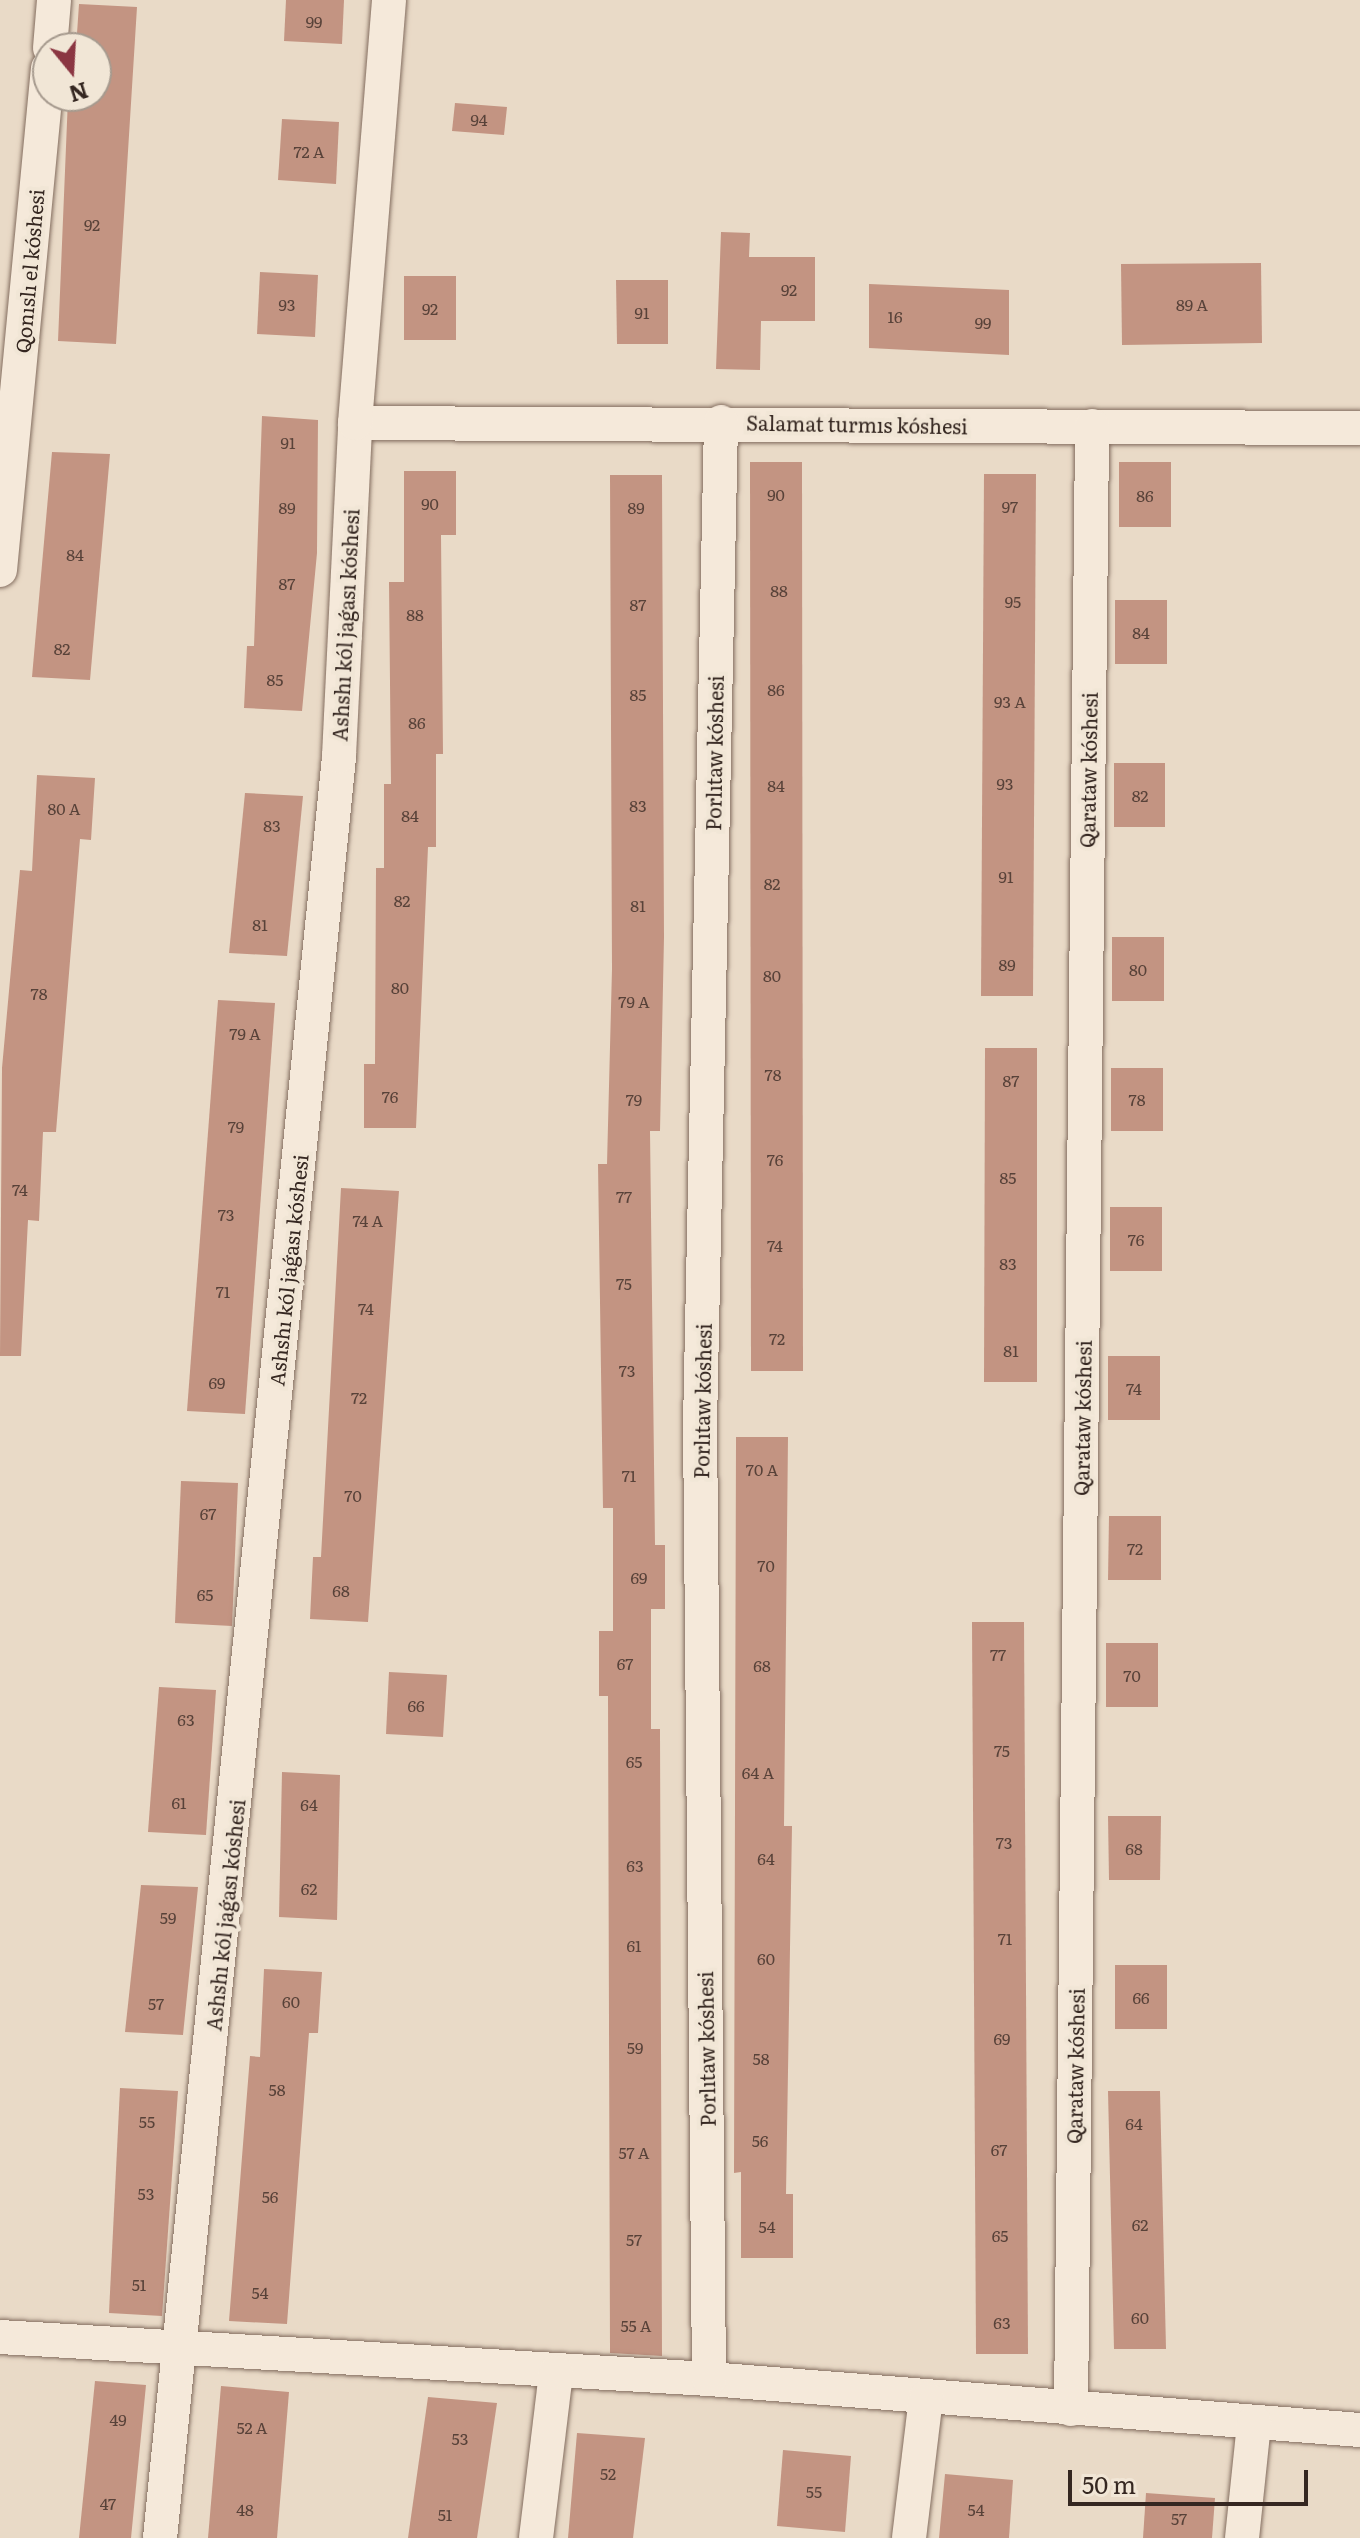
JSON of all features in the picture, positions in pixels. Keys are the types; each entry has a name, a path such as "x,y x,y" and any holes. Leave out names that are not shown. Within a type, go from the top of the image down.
{"street":[{"path":"51,32 54,0"},
{"name":"Ashshı kól jaǵası kóshesi","path":"160,2538 182,2348 339,756 355,423 389,0"},
{"name":"Qonıslı el kóshesi","path":"0,570 44,112"},
{"name":"Salamat turmıs kóshesi","path":"355,423 721,422 1360,428"},
{"name":"Porlıtaw kóshesi","path":"709,2379 700,1425 721,422"},
{"name":"Qarataw kóshesi","path":"1071,2409 1092,426"},
{"path":"0,2337 709,2379 1360,2430"},
{"path":"536,2538 556,2372"},
{"path":"909,2538 926,2398"},
{"path":"1242,2538 1254,2423"}],"building":[{"path":"286,0 344,0 342,44 284,41"},
{"path":"79,4 137,7 116,344 58,341 67,112 112,112 112,32 77,32"},
{"path":"455,103 507,107 504,135 452,131"},
{"path":"282,119 339,122 336,184 278,180"},
{"path":"721,232 750,233 749,257 815,257 815,321 761,321 760,370 716,369"},
{"path":"1261,263 1262,343 1122,345 1121,264"},
{"path":"260,272 318,275 315,337 257,334"},
{"path":"404,276 456,276 456,340 404,340"},
{"path":"616,280 668,280 668,344 617,344"},
{"path":"869,284 1009,290 1009,355 869,348"},
{"path":"262,416 318,420 317,553 302,711 244,708 247,646 254,646"},
{"path":"52,452 110,454 90,680 32,677"},
{"path":"750,462 802,462 803,1371 751,1371"},
{"path":"1119,462 1171,462 1171,527 1119,527"},
{"path":"404,471 456,471 456,535 441,535 443,754 436,754 436,847 428,847 416,1128 364,1128 364,1064 375,1064 376,868 384,868 384,784 391,784 389,582 404,582"},
{"path":"984,474 1036,474 1033,996 981,996"},
{"path":"610,475 662,475 664,937 660,1131 650,1131 655,1545 665,1545 665,1609 651,1609 651,1729 660,1729 662,2356 610,2353 608,1696 599,1696 599,1631 613,1631 613,1508 603,1508 598,1164 607,1164 612,969"},
{"path":"1115,600 1167,600 1167,664 1115,664"},
{"path":"1114,763 1165,763 1165,827 1114,827"},
{"path":"37,775 95,778 91,840 80,839 56,1132 43,1132 39,1221 28,1220 21,1356 0,1356 2,1068 20,870 32,871"},
{"path":"245,793 303,796 287,956 229,953"},
{"path":"1112,937 1164,937 1164,1001 1112,1001"},
{"path":"218,1000 275,1003 245,1414 187,1411"},
{"path":"985,1048 1037,1048 1037,1382 984,1382"},
{"path":"1111,1068 1163,1068 1163,1131 1111,1131"},
{"path":"341,1188 399,1191 368,1622 310,1619 313,1557 321,1557"},
{"path":"1110,1207 1162,1207 1162,1271 1110,1271"},
{"path":"1108,1356 1160,1356 1160,1420 1108,1420"},
{"path":"736,1437 788,1437 784,1826 792,1826 786,2194 793,2194 793,2258 741,2258 741,2172 734,2173"},
{"path":"181,1481 238,1483 232,1626 175,1623"},
{"path":"1109,1516 1161,1516 1161,1580 1108,1580"},
{"path":"972,1622 1024,1622 1028,2354 976,2354"},
{"path":"1106,1643 1158,1643 1158,1707 1106,1707"},
{"path":"389,1672 447,1675 443,1737 386,1734"},
{"path":"159,1687 216,1690 206,1835 148,1832"},
{"path":"282,1772 340,1775 337,1920 279,1917"},
{"path":"1108,1816 1161,1816 1160,1880 1109,1880"},
{"path":"141,1885 198,1887 183,2035 125,2032"},
{"path":"1115,1965 1167,1965 1167,2029 1115,2029"},
{"path":"264,1969 322,1972 318,2033 309,2033 287,2324 229,2321 250,2056 260,2057"},
{"path":"120,2088 178,2091 162,2316 109,2313"},
{"path":"1108,2091 1160,2091 1166,2349 1114,2349"},
{"path":"95,2381 146,2385 131,2538 79,2538"},
{"path":"221,2386 289,2392 277,2538 208,2538"},
{"path":"428,2397 497,2403 477,2538 408,2538"},
{"path":"577,2433 645,2438 633,2538 568,2538"},
{"path":"783,2450 851,2456 845,2532 777,2526"},
{"path":"945,2474 1013,2480 1009,2538 939,2538"},
{"path":"1146,2493 1215,2498 1212,2538 1143,2538"}]}
